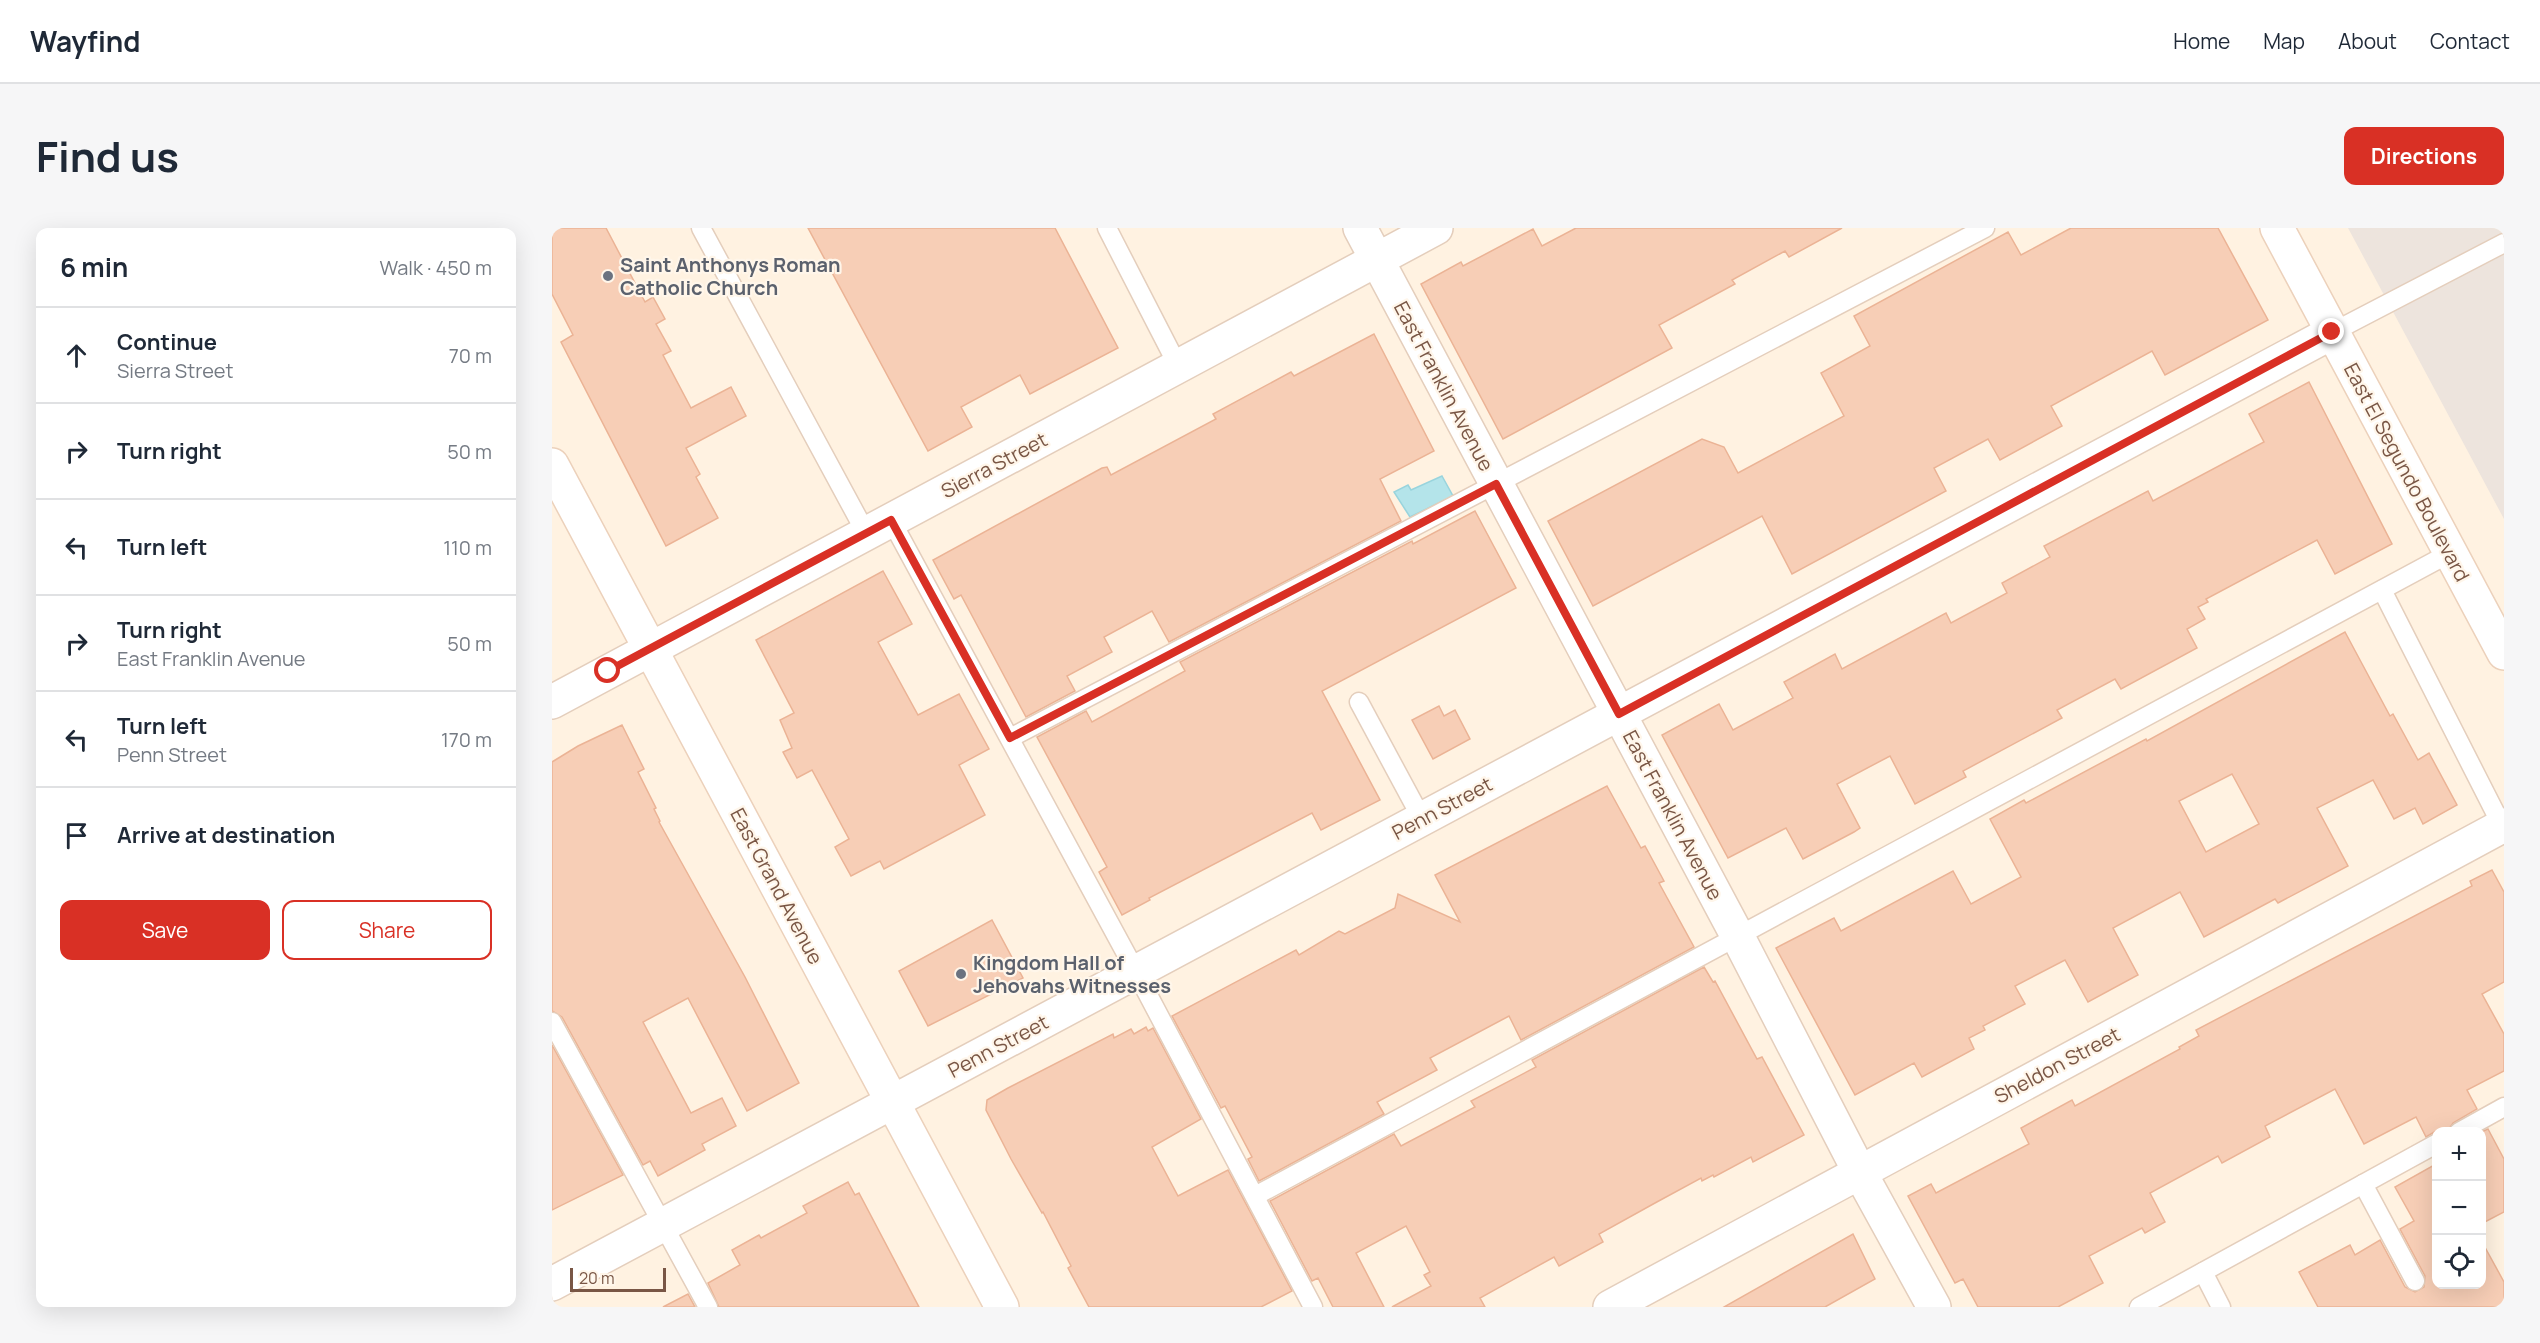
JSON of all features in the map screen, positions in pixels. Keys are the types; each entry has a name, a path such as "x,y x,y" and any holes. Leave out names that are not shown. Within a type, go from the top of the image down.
{"street":[{"name":"East Franklin Avenue","path":"1360,228 1738,937 1859,1171 1934,1307"},
{"name":"Sierra Street","path":"552,702 1436,228"},
{"name":"East El Segundo Boulevard","path":"2277,228 2504,653"},
{"name":"Penn Street","path":"552,1284 2332,332"},
{"name":"East Grand Avenue","path":"552,465 1002,1307"},
{"name":"Sheldon Street","path":"1610,1307 2503,826"}],"lane":[{"path":"701,228 878,527 1010,738 1313,1307"},
{"path":"1107,228 1178,366"},
{"path":"1010,738 1985,228"},
{"path":"2332,332 2504,243"},
{"path":"1255,1196 2450,553"},
{"path":"2382,590 2503,826"},
{"path":"1359,702 1422,819"},
{"path":"552,1022 708,1307"},
{"path":"2466,1127 2504,1107"},
{"path":"2139,1307 2432,1146"},
{"path":"2363,1184 2415,1281"},
{"path":"2203,1272 2221,1307"}],"shaded area":[{"path":"2348,228 2504,228 2504,519 2413,349"}],"water":[{"path":"1442,476 1453,496 1410,517 1394,492 1408,485 1411,490"}],"building":[{"path":"552,228 606,228 645,302 653,297 665,319 656,324 671,351 663,355 691,408 731,387 746,416 686,448 700,474 696,477 718,518 666,546 561,342 573,335 552,294"},
{"path":"808,228 1055,228 1118,348 1030,394 1020,375 961,407 972,427 928,451"},
{"path":"1576,228 1842,228 1789,257 1785,251 1732,280 1735,284 1659,325 1672,348 1503,439 1421,284 1461,262 1463,266 1533,229 1542,246"},
{"path":"2071,228 2218,228 2268,320 2165,375 2152,351 2051,406 2062,426 2000,460 1988,439 1934,468 1946,491 1792,574 1762,516 1593,606 1548,521 1702,439 1724,447 1738,473 1844,416 1821,373 1870,346 1854,316 2008,232 2021,255"},
{"path":"1374,334 1434,451 1380,479 1401,521 1169,642 1152,611 1104,637 1112,652 1067,676 1075,691 1026,717 961,595 954,599 933,560 1102,468 1107,467 1111,475 1216,419 1213,414 1291,372 1294,376"},
{"path":"2309,382 2392,544 2335,574 2317,540 2206,599 2208,602 2198,607 2205,619 2187,629 2197,648 2121,689 2115,679 2057,710 2062,718 1963,771 1966,777 1915,804 1890,756 1837,784 1860,828 1854,832 1803,859 1786,828 1728,858 1662,735 1719,704 1733,730 1793,698 1784,682 1835,654 1842,669 1946,613 1951,623 2007,593 2002,583 2050,557 2044,546 2148,491 2153,501 2264,442 2249,414"},
{"path":"1475,511 1516,588 1322,691 1380,800 1321,830 1312,813 1149,898 1150,900 1122,915 1099,872 1107,867 1037,737 1086,711 1092,722 1185,671 1180,662 1412,541 1413,544"},
{"path":"883,571 912,624 878,642 918,715 959,694 989,749 959,765 985,815 884,869 880,861 851,876 835,847 849,839 812,770 797,778 783,752 792,748 780,720 794,713 756,640"},
{"path":"2345,632 2390,716 2393,714 2418,760 2429,753 2457,805 2423,824 2415,808 2394,819 2373,780 2317,808 2348,866 2278,903 2275,899 2204,937 2180,892 2113,928 2138,975 2088,1002 2065,960 2015,986 2025,1004 1983,1026 1985,1030 1969,1038 1974,1049 1922,1077 1914,1063 1855,1095 1776,948 1834,918 1841,931 1953,871 1971,904 2021,877 1990,819 2024,800 2026,803 2146,739 2147,741","holes":["2232,774 2259,824 2206,852 2179,801"]},
{"path":"1439,706 1444,716 1455,710 1470,739 1433,759 1412,720"},
{"path":"622,725 644,769 638,772 656,808 654,809 659,822 745,977 799,1083 747,1111 688,998 643,1022 691,1113 722,1098 736,1126 702,1144 705,1150 658,1176 650,1161 643,1165 562,1017 552,1011 552,762 578,746"},
{"path":"1607,786 1641,848 1645,846 1664,881 1659,883 1694,947 1521,1040 1509,1016 1430,1058 1437,1070 1377,1102 1384,1114 1259,1181 1248,1159 1252,1157 1225,1106 1221,1108 1172,1016 1296,950 1299,955 1339,931 1345,934 1395,908 1398,894 1460,922 1435,875"},
{"path":"2492,870 2504,892 2504,982 2482,994 2504,1034 2504,1071 2467,1090 2477,1109 2453,1123 2450,1127 2432,1127 2432,1133 2426,1137 2416,1117 2364,1144 2335,1089 2265,1126 2270,1137 2222,1163 2218,1156 2150,1193 2165,1222 2145,1233 2142,1228 2089,1256 2103,1283 2058,1307 1978,1307 1963,1279 1955,1283 1908,1196 1931,1184 1936,1193 2029,1144 2021,1128 2072,1100 2075,1106 2180,1049 2179,1047 2199,1036 2196,1030 2472,886 2470,881"},
{"name":"Kingdom Hall of Jehovahs Witnesses","path":"992,920 1023,978 928,1026 899,971"},
{"path":"1704,967 1713,982 1715,981 1757,1059 1762,1057 1804,1135 1753,1162 1751,1157 1714,1177 1713,1175 1702,1181 1701,1178 1599,1234 1603,1242 1559,1266 1554,1257 1480,1298 1485,1307 1392,1307 1431,1286 1424,1275 1430,1272 1406,1226 1356,1253 1384,1307 1333,1307 1318,1278 1312,1281 1270,1201 1394,1134 1401,1146 1475,1107 1471,1101 1536,1067 1532,1060"},
{"path":"1146,1027 1148,1031 1153,1028 1201,1119 1152,1147 1178,1196 1228,1170 1292,1291 1261,1307 1089,1307 1068,1268 1071,1266 1043,1212 1011,1159 986,1110 987,1100 1008,1088 1113,1034 1114,1038 1131,1029 1134,1034"},
{"path":"552,1045 623,1175 552,1210"},
{"path":"2488,1129 2504,1159 2504,1212 2486,1221 2486,1181 2486,1130"},
{"path":"2432,1166 2432,1289 2486,1289 2486,1249 2504,1282 2504,1307 2318,1307 2299,1272 2350,1245 2355,1255 2380,1240 2405,1287 2415,1292 2424,1287 2425,1276 2400,1229 2414,1221 2395,1187"},
{"path":"848,1182 855,1195 859,1193 919,1307 719,1307 708,1283 740,1265 732,1250 759,1235 761,1238 807,1213 803,1206"},
{"path":"1853,1234 1875,1279 1825,1307 1724,1307"},
{"path":"688,1294 695,1307 663,1307"}],"place":[{"name":"Saint Anthonys Roman Catholic Church","path":"608,276"},
{"name":"Kingdom Hall of Jehovahs Witnesses","path":"961,974"}],"route":[{"path":"608,671 891,520 1010,738 1496,484 1619,714 2332,332"}]}
